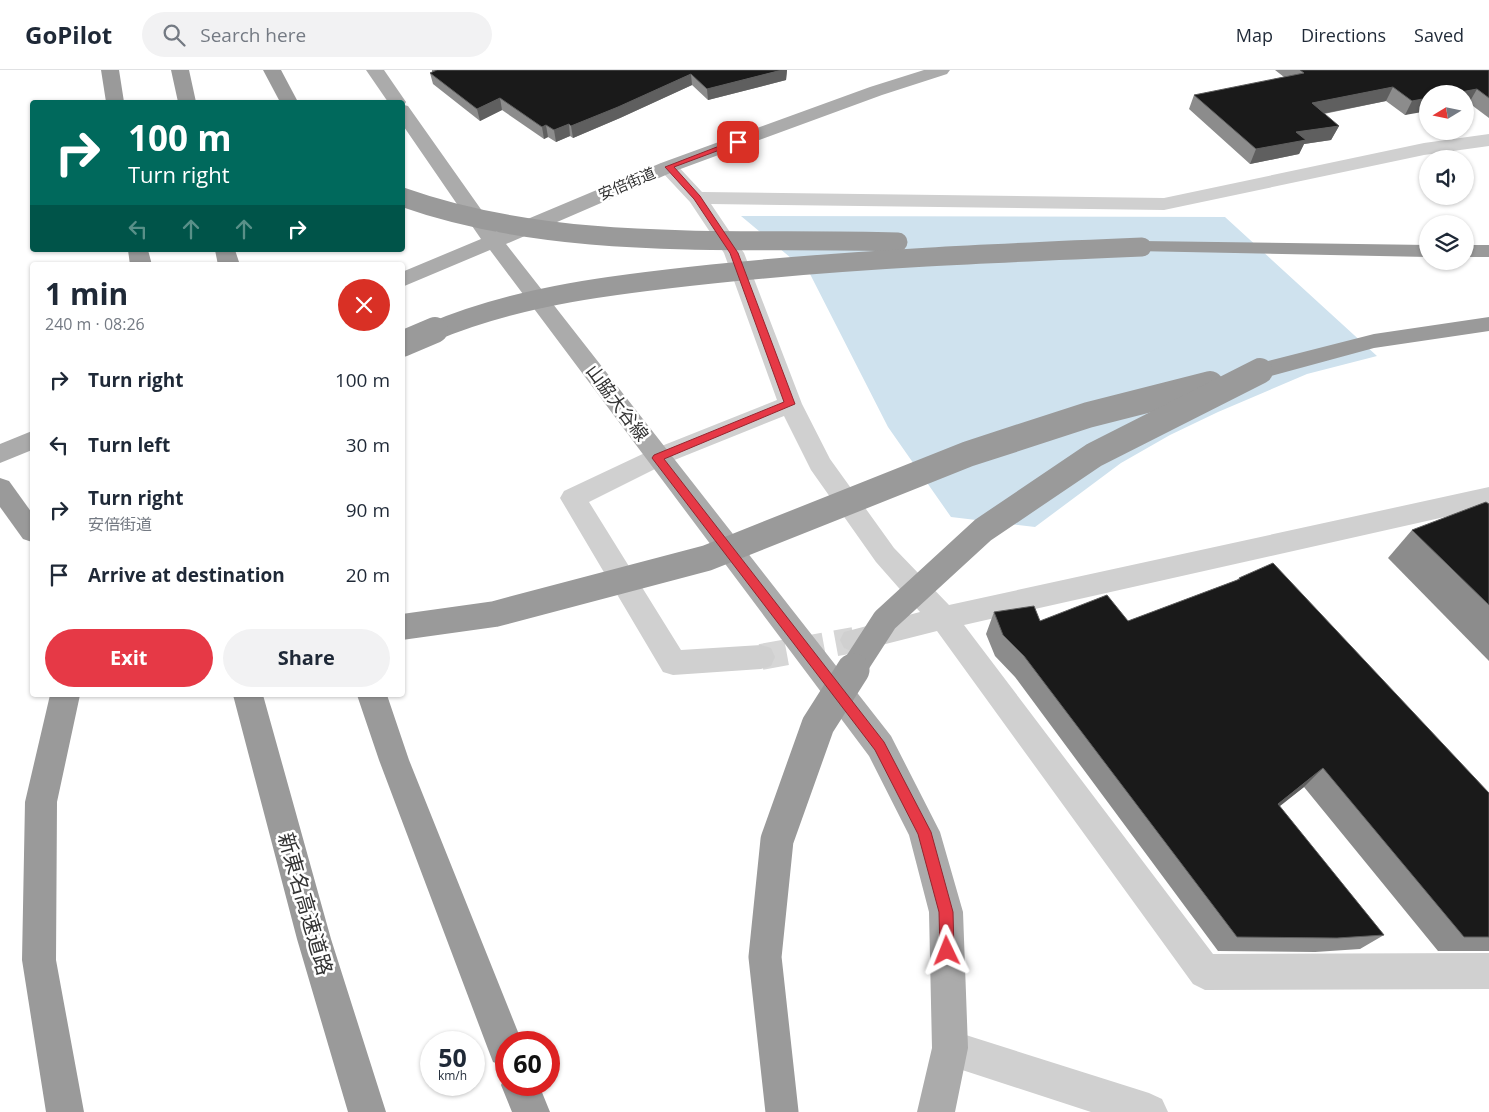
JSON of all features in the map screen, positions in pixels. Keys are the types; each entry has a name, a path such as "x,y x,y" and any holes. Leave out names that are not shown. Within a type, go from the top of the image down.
{"highway":[{"path":"110,70 115,100"},
{"path":"180,70 187,100"},
{"path":"272,70 288,100"},
{"path":"405,198 427,207 501,226 568,234 665,238 1419,251"},
{"path":"405,343 483,313 562,295 654,280 754,268 912,256 1142,247"},
{"path":"1474,251 1489,251"},
{"path":"405,627 495,614 708,558 968,454 1088,415 1374,341 1489,324"},
{"path":"782,1112 765,957 777,840 818,725 885,620 983,530 1094,455 1260,371"},
{"path":"0,488 30,529"},
{"path":"64,697 42,802 39,960 66,1112"},
{"name":"新東名高速道路","path":"249,697 314,939 367,1112"},
{"path":"373,697 394,760 499,1031"},
{"path":"524,1096 530,1112"}],"main road":[{"path":"375,70 396,100"},
{"name":"安倍街道","path":"405,279 668,167 876,91 942,70"},
{"name":"山脇大谷線","path":"405,114 493,241 880,746 924,832 946,912 950,1048 936,1112"},
{"path":"0,454 30,441"}],"street":[{"path":"697,198 1164,204 1424,149 1489,140"},
{"path":"668,167 697,198 734,253 790,404 820,464 885,555 943,618 1205,972 1489,971"},
{"path":"760,657 673,664 573,498 658,458 790,404"},
{"path":"854,640 943,618 1489,497"},
{"path":"950,1048 1149,1112"}],"water":[{"path":"741,216 1225,217 1377,356 1307,374 1170,435 1121,463 1035,527 951,517 888,427 810,274"}],"building":[{"path":"437,70 782,70 707,89 691,74 618,107 571,126 569,124 554,130 546,125 542,127 500,98 477,109 430,73"},
{"path":"1300,70 1489,70 1489,98 1477,89 1474,90 1474,85 1419,85 1419,100 1412,101 1393,87 1312,103 1339,126 1296,132 1306,140 1256,149 1194,95 1304,73"},
{"path":"1486,502 1489,504 1489,605 1412,530"},
{"path":"1273,563 1489,793 1489,937 1464,937 1323,768 1278,804 1384,935 1337,938 1237,937 1024,656 1003,635 994,612 1034,606 1040,621 1107,595 1128,621 1240,579"}],"tunnel":[{"path":"761,657 854,640"}],"route":[{"path":"738,142 668,167 697,198 734,253 790,404 658,458 880,746 924,832 946,912 947,951"}]}
